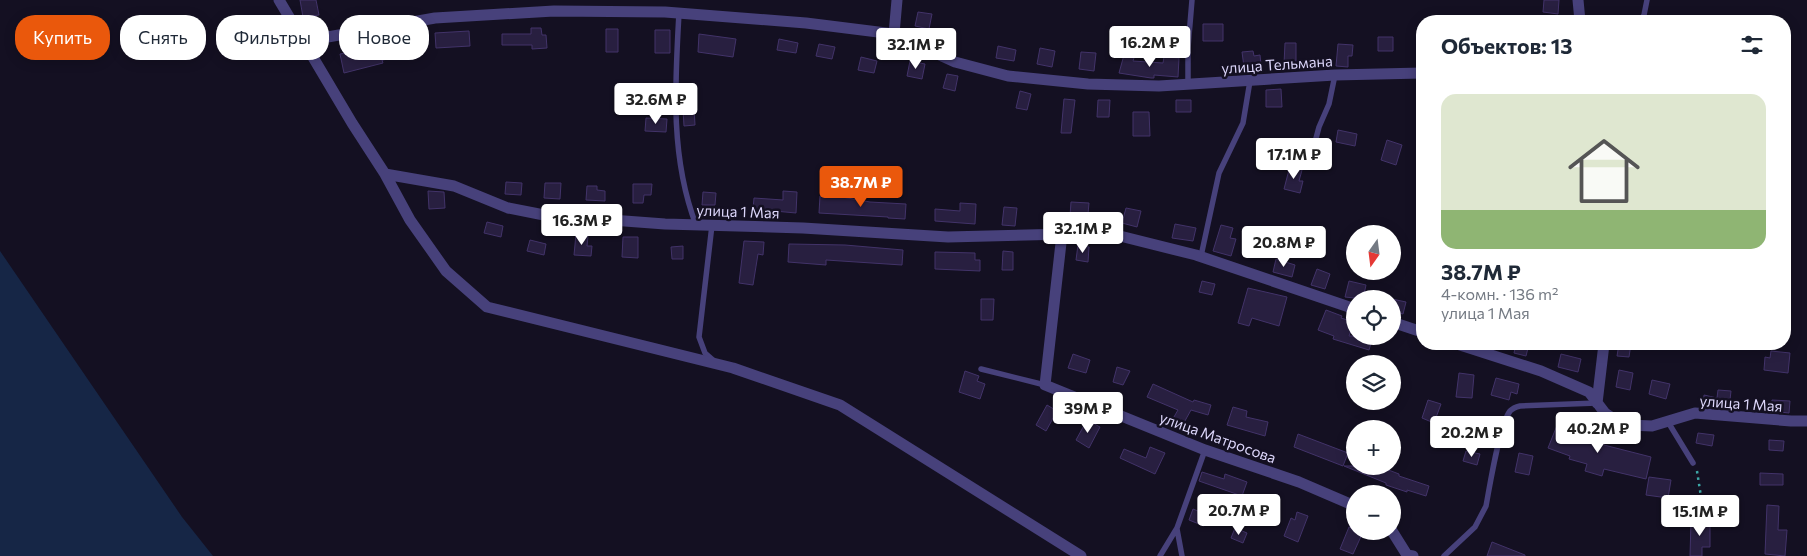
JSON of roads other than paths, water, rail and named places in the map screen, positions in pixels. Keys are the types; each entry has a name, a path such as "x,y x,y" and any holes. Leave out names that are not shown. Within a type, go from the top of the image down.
{"street":[{"path":"280,0 289,15"},
{"path":"894,34 897,0"},
{"path":"1578,0 1579,15"},
{"name":"улица Тельмана","path":"329,37 435,18 554,11 678,13 806,23 894,34 954,62 1008,76 1088,84 1159,86 1335,75 1416,73"},
{"path":"315,60 385,174 410,220 446,271 487,307 733,368 840,406 1081,556"},
{"name":"улица 1 Мая","path":"385,174 454,186 508,208 544,215 696,225 803,228 948,237 1108,234 1201,256 1346,306"},
{"path":"1045,385 1062,234"},
{"path":"1401,325 1416,330"},
{"name":"улица 1 Мая","path":"1475,350 1541,372 1589,392 1605,413 1617,421 1629,425 1652,426 1695,413 1807,421"},
{"path":"1597,403 1604,350"},
{"name":"улица Матросова","path":"1045,385 1205,450 1299,482 1346,502"},
{"path":"1398,540 1408,554 1414,556"}],"lane":[{"path":"1188,84 1188,48 1192,0"},
{"path":"1644,15 1647,0"},
{"path":"678,13 675,111 687,197 696,225"},
{"path":"1315,142 1329,104 1335,75"},
{"path":"1201,256 1219,173 1243,123 1250,81"},
{"path":"712,225 699,337 705,353 718,364"},
{"path":"981,369 1045,385"},
{"path":"1444,556 1475,527 1482,516 1486,506 1504,426 1513,408 1520,406 1597,403"},
{"path":"1668,422 1693,463"},
{"path":"1160,556 1177,528 1205,450"},
{"path":"1177,528 1182,556"}],"water":[{"path":"0,251 182,517 213,556 0,556"}]}
